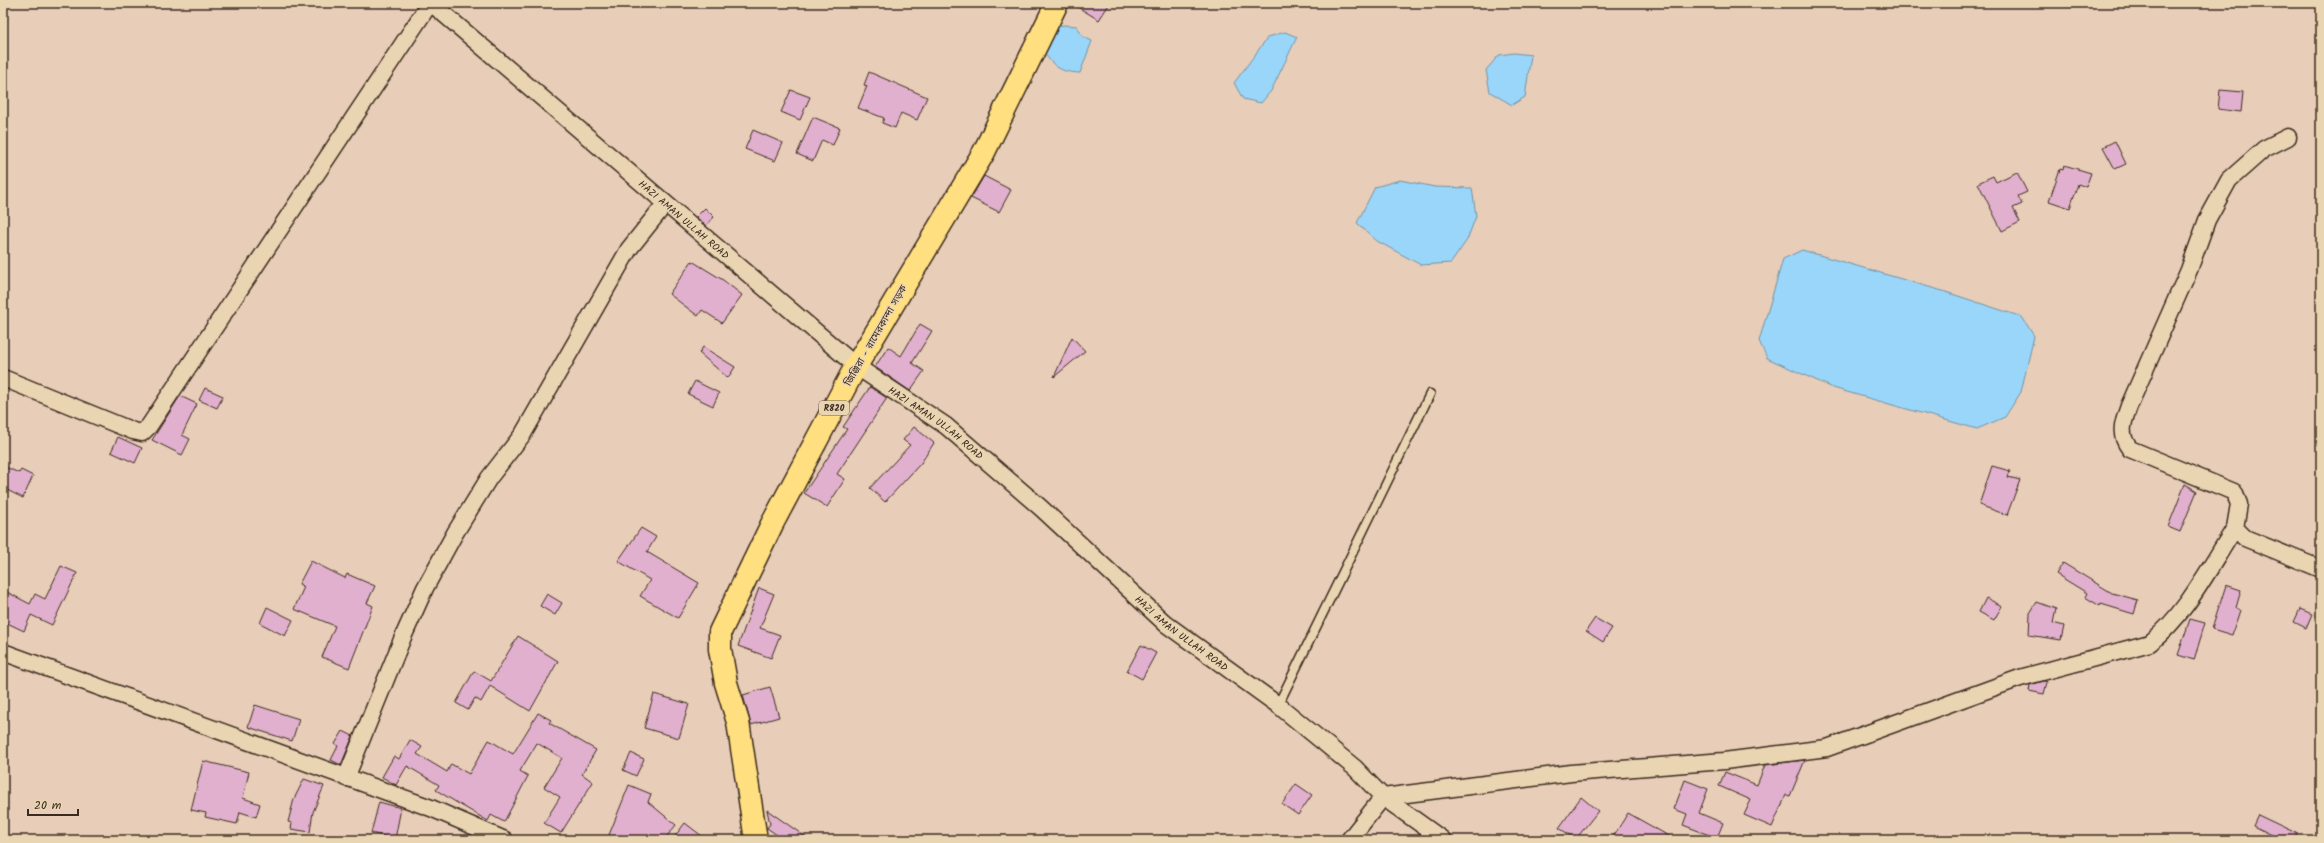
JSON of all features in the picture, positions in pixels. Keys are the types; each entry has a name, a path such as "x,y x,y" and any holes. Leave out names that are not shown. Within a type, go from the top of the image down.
{"main road":[{"name":"জিঞ্জিরা - রামেরকান্দা সড়ক","path":"756,840 738,722 726,683 720,648 720,632 772,524 856,366 984,152 1057,3"}],"street":[{"name":"HAZI AMAN ULLAH ROAD","path":"431,3 856,366 946,426 1041,508 1166,624 1278,705 1355,768 1383,797 1443,840"},
{"path":"3,378 133,431 142,433 149,426 431,3"},
{"path":"1349,840 1383,797 1571,773 1724,761 1827,748 1859,738 2020,678 2150,643 2164,632 2185,604 2236,528 2239,504 2234,492 2130,449 2123,440 2122,428 2129,406 2189,270 2207,220 2229,180 2264,149 2288,137"},
{"path":"346,778 425,588 455,533 489,478 523,434 629,249 665,204"},
{"path":"2236,528 2246,538 2321,569"},
{"path":"3,652 124,694 346,778 431,808 505,840"}],"lane":[{"path":"1278,705 1430,394"}],"water":[{"path":"1063,25 1077,26 1082,36 1092,41 1080,73 1066,71 1057,67 1041,48 1050,28"},
{"path":"1285,32 1297,37 1271,91 1261,103 1243,99 1234,83 1268,37"},
{"path":"1514,53 1531,55 1525,97 1512,105 1490,92 1486,70 1499,55"},
{"path":"1400,180 1435,187 1472,188 1476,216 1467,240 1451,263 1421,265 1377,241 1357,223 1375,187"},
{"path":"1802,250 1946,292 2022,317 2034,336 2021,392 2005,417 1977,429 1833,388 1767,358 1759,341 1783,259"}],"building":[{"path":"1071,3 1110,3 1099,20"},
{"path":"869,72 927,97 917,120 901,113 895,128 882,123 884,118 858,108 867,86 864,85"},
{"path":"791,90 810,97 800,120 781,112"},
{"path":"2220,90 2243,92 2241,112 2218,109"},
{"path":"813,117 840,128 833,145 822,140 813,161 797,154"},
{"path":"753,130 783,143 775,161 745,149"},
{"path":"2115,141 2126,164 2115,169 2103,147"},
{"path":"2064,165 2091,173 2086,187 2078,184 2070,208 2049,201 2060,169 2063,170"},
{"path":"2017,172 2027,192 2018,196 2022,204 2013,208 2020,222 2002,231 1978,183 1993,176 1996,182"},
{"path":"984,176 1011,190 999,212 971,198"},
{"path":"705,208 714,217 706,226 696,217"},
{"path":"692,261 723,280 742,295 722,323 702,310 698,316 669,294"},
{"path":"920,324 932,331 912,363 924,371 910,391 875,367 888,347 901,356"},
{"path":"1072,337 1085,351 1054,377"},
{"path":"703,347 735,367 728,378 699,353"},
{"path":"695,381 719,393 713,406 688,394"},
{"path":"870,387 887,398 837,474 845,479 827,507 804,493 847,429 843,427"},
{"path":"205,388 223,396 217,408 199,400"},
{"path":"180,396 197,404 182,435 190,439 182,455 152,440"},
{"path":"914,427 934,443 921,463 885,502 870,488 910,445 903,440"},
{"path":"118,437 142,448 135,463 111,452"},
{"path":"3,466 19,473 21,470 33,476 23,498 3,488"},
{"path":"1992,466 2010,471 2008,477 2020,480 2007,515 1979,505"},
{"path":"2185,484 2197,491 2180,532 2168,527"},
{"path":"641,528 656,537 647,552 699,583 678,618 640,596 650,580 618,561"},
{"path":"311,561 345,578 347,574 375,586 367,603 373,606 349,668 322,657 335,626 294,609 304,587 299,584"},
{"path":"2063,563 2112,593 2138,600 2134,614 2101,604 2100,606 2085,597 2087,593 2056,574"},
{"path":"61,566 77,573 52,625 31,615 24,631 3,621 3,590 30,604 35,594 45,599"},
{"path":"2226,585 2241,590 2236,608 2240,610 2232,635 2212,629"},
{"path":"759,588 774,594 760,628 780,635 771,658 738,646"},
{"path":"547,594 562,603 555,615 540,606"},
{"path":"1986,598 2002,606 1994,620 1979,612"},
{"path":"2037,602 2056,609 2053,623 2064,626 2061,640 2029,635 2030,613"},
{"path":"267,607 293,620 285,636 260,623"},
{"path":"2300,609 2312,614 2306,628 2294,622"},
{"path":"1595,618 1612,628 1603,642 1586,631"},
{"path":"2190,619 2205,623 2194,660 2178,655"},
{"path":"518,636 558,661 530,711 490,686 481,702 475,698 468,710 456,703 474,671 491,681"},
{"path":"1141,645 1156,653 1142,679 1127,671"},
{"path":"2044,681 2047,682 2044,694 2029,691 2030,685"},
{"path":"770,687 779,717 751,725 743,695"},
{"path":"654,694 689,704 679,738 644,728"},
{"path":"255,705 299,719 292,741 248,727"},
{"path":"538,713 551,720 549,723 596,750 582,774 593,782 561,833 544,823 560,797 544,787 562,758 537,743 520,771 528,776 504,822 491,815 488,821 436,790 439,785 407,766 396,785 382,777 394,756 399,759 410,740 422,747 417,754 447,772 451,764 469,774 489,740 513,754"},
{"path":"343,731 353,736 341,765 331,760 338,746 335,744"},
{"path":"631,753 644,759 636,776 623,770"},
{"path":"1805,760 1790,796 1786,795 1772,827 1744,815 1751,800 1719,786 1725,772 1757,785 1765,765"},
{"path":"203,761 249,772 243,798 260,804 256,817 240,812 237,824 205,817 206,813 191,810"},
{"path":"304,779 324,786 313,812 310,832 291,829 292,823 288,822 294,799"},
{"path":"1685,780 1708,789 1699,813 1723,823 1717,838 1683,825 1687,814 1674,809"},
{"path":"1296,784 1312,795 1298,815 1282,804"},
{"path":"629,785 651,794 648,802 676,825 664,840 607,840"},
{"path":"1581,797 1598,811 1576,839 1559,828"},
{"path":"379,802 401,808 395,839 371,833"},
{"path":"767,810 810,840 784,840 767,828 770,824"},
{"path":"1628,813 1635,817 1676,840 1611,840"},
{"path":"2258,815 2298,834 2295,840 2281,840 2253,826"},
{"path":"685,823 707,840 672,840"}]}
